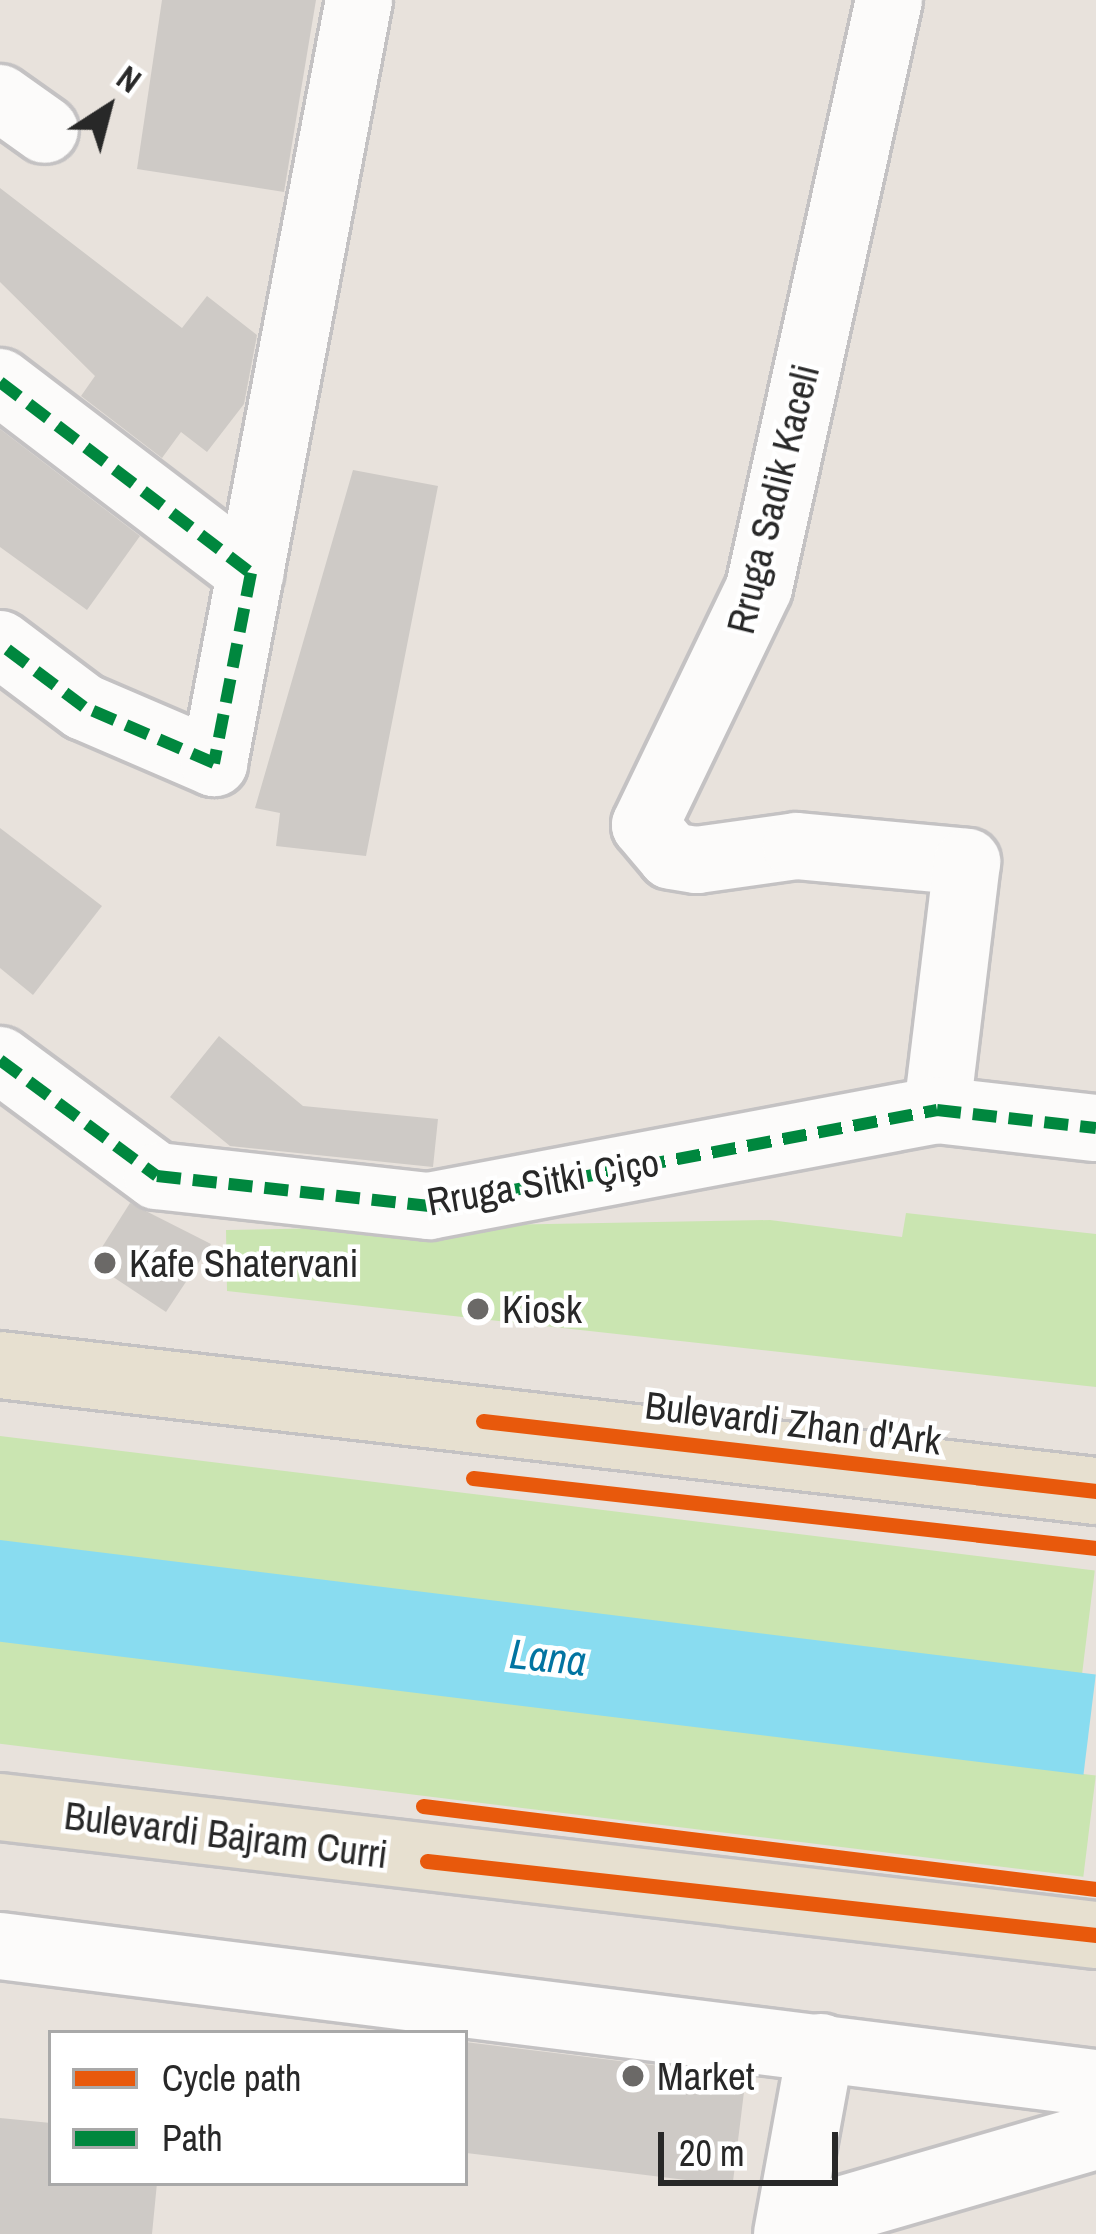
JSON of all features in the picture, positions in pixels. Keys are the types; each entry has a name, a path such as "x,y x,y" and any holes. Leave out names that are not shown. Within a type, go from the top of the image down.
{"main road":[{"name":"Bulevardi Zhan d'Ark","path":"0,1365 1096,1491"},
{"name":"Bulevardi Bajram Curri","path":"0,1807 1096,1935"}],"street":[{"path":"0,644 84,707 214,763 358,0"},
{"name":"Rruga Sadik Kaceli","path":"890,0 759,588 645,825 671,856 697,860 796,846 967,862 937,1110"},
{"path":"0,382 250,573"},
{"name":"Rruga Sitki Çiço","path":"10,1068 157,1176 429,1206 937,1110 1096,1128"},
{"path":"0,1946 1096,2084"},
{"path":"0,1991 101,1958"},
{"path":"821,2047 792,2229 1096,2136"}],"green space":[{"path":"906,1213 1096,1234 1096,1387 227,1291 226,1230 770,1220 902,1237"},
{"path":"0,1436 1095,1570 1082,1674 0,1541"},
{"path":"0,1641 1096,1776 1083,1877 0,1744"}],"water":[{"name":"Lana","path":"0,1540 1096,1675 1083,1775 0,1642"}],"building":[{"path":"162,0 316,0 284,192 137,169"},
{"path":"0,188 182,328 207,296 257,335 244,404 207,452 181,432 162,458 81,396 95,376 0,282"},
{"path":"0,429 140,536 87,610 0,547"},
{"path":"353,470 438,486 366,856 276,846 280,813 255,808"},
{"path":"0,828 102,906 33,995 0,968"},
{"path":"219,1036 303,1106 438,1119 433,1167 230,1146 170,1097"},
{"path":"130,1203 211,1244 166,1312 92,1263"},
{"path":"468,2042 746,2076 732,2186 468,2153"},
{"path":"0,2118 48,2123 48,2186 157,2186 152,2234 0,2234"}],"marked path":[{"path":"0,382 251,573 214,763 84,707 0,644"},
{"path":"0,1060 157,1176 429,1206 937,1110 1096,1128"}],"cycle path":[{"path":"483,1421 1096,1491"},
{"path":"473,1478 1096,1548"},
{"path":"423,1806 1096,1889"},
{"path":"427,1861 1096,1935"}],"place":[{"name":"Kafe Shatervani","path":"105,1263"},
{"name":"Kiosk","path":"478,1309"},
{"name":"Market","path":"633,2076"}]}
